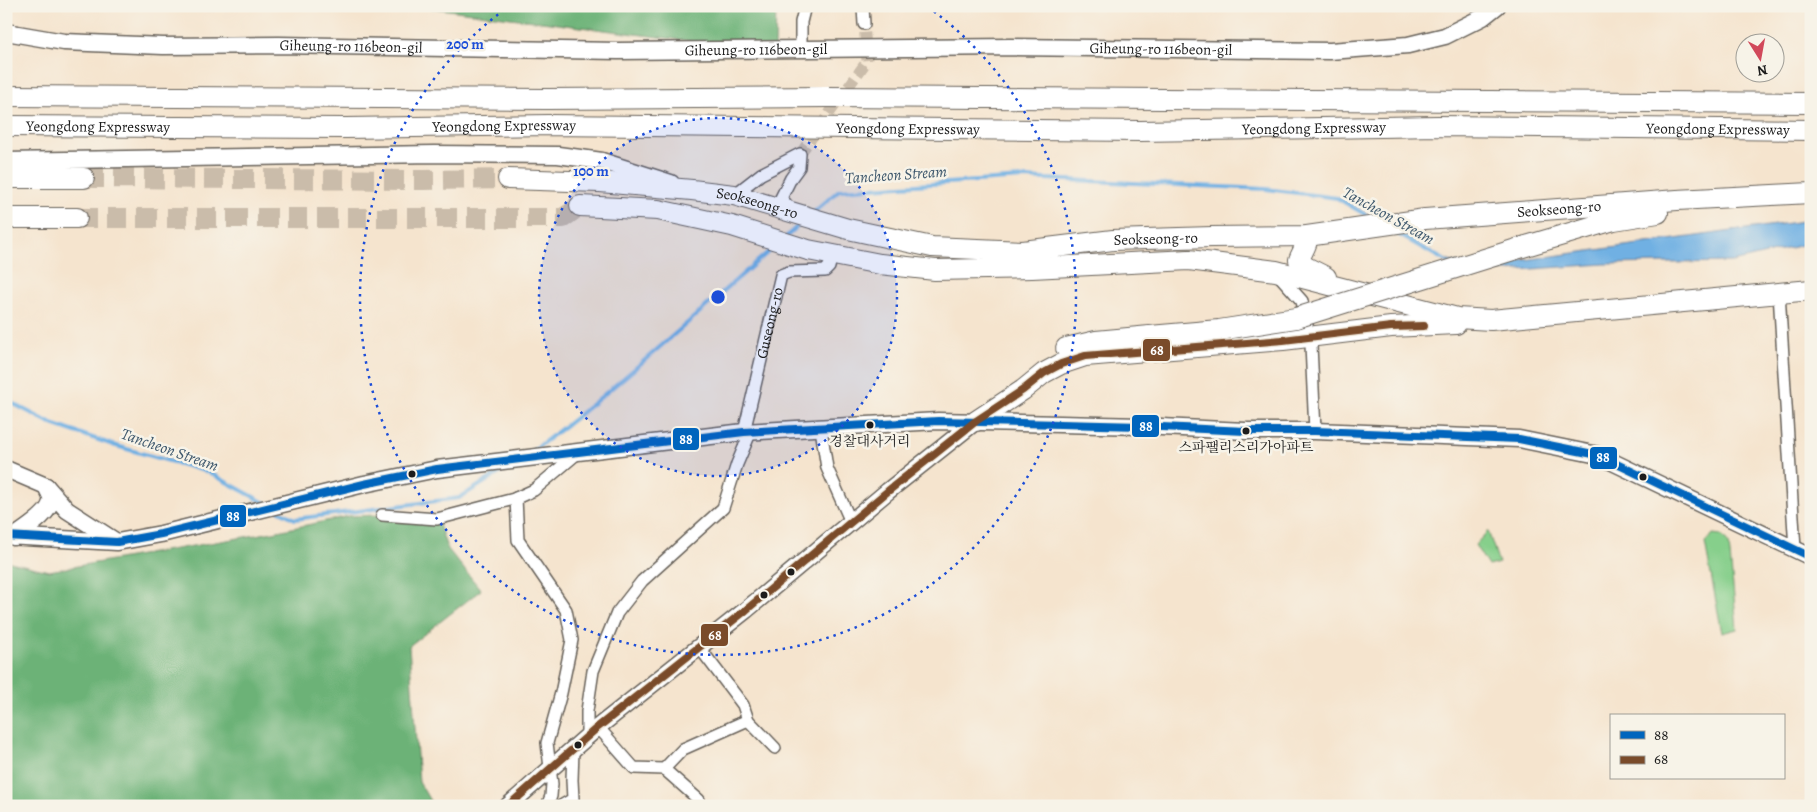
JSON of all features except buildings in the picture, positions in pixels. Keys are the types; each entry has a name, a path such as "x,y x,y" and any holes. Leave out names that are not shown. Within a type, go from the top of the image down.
{"highway":[{"name":"Yeongdong Expressway","path":"6,96 538,99 827,97 1811,103"},
{"name":"Yeongdong Expressway","path":"6,126 346,128 548,125 1140,131 1438,126 1811,130"},
{"path":"6,178 84,178"},
{"name":"Seokseong-ro","path":"508,179 600,182 692,190 742,198 837,226 932,247 1023,251 1113,240 1307,236 1425,219 1668,200 1807,193"},
{"path":"976,421 1020,375 1054,353 1074,345 1096,341 1219,330 1296,318 1614,220 1675,210 1745,207 1807,193"},
{"name":"Seokseong-ro","path":"580,206 658,210 732,226 808,250 880,264 935,270 1032,268 1189,260 1276,271 1457,318 1491,320 1811,290"},
{"path":"6,209 77,214 6,218"},
{"path":"1307,236 1308,242 1301,252 1299,260 1306,267 1350,291"},
{"path":"976,421 1023,390 1044,373 1061,364 1085,356 1391,327 1460,324 1491,320"}],"main road":[{"name":"Giheung-ro 116beon-gil","path":"11,35 64,42 163,46 279,45 618,51 1011,47 1330,51 1408,45 1445,36 1483,17 1497,6"},
{"path":"6,161 434,154 558,155 602,161 692,190"},
{"path":"10,537 117,542 161,534 364,484 437,469 581,450 747,431 938,421 976,421 1519,439 1598,455 1811,557"},
{"path":"508,806 593,732 746,610 976,421"},
{"path":"6,469 46,486 68,510 117,542"},
{"path":"10,537 46,512 50,505 51,497 46,486"}],"street":[{"path":"801,49 801,22 805,6"},
{"path":"862,6 864,24"},
{"path":"742,198 761,174 800,154 799,167 781,198 788,206"},
{"name":"Guseong-ro","path":"747,431 781,276 789,272 825,271 829,268 832,255"},
{"path":"1276,271 1302,300 1309,336 1315,431"},
{"path":"1779,293 1795,549"},
{"path":"821,428 827,468 851,522"},
{"path":"699,800 664,769 634,768 593,732 587,711 593,671 617,613 642,581 723,508 747,431"},
{"path":"382,515 437,519 516,498 534,490 581,450"},
{"path":"516,498 518,540 566,610 572,640 561,693 547,742 551,790 547,806"},
{"path":"699,646 743,705 748,720 775,748"},
{"path":"664,769 683,749 748,720"},
{"path":"562,806 577,802 573,750"}],"green space":[{"path":"417,6 776,6 775,52"},
{"path":"382,515 437,519 447,548 481,590 409,646 419,782 433,806 6,806 6,561 49,571 273,532 350,516"},
{"path":"1488,531 1499,563 1488,566 1475,545"},
{"path":"1713,534 1721,535 1729,544 1737,629 1722,633 1705,543"}],"water":[{"name":"Tancheon Stream","path":"1811,220 1811,243 1733,262 1605,264 1460,274 1441,259 1474,267"}],"waterway":[{"name":"Tancheon Stream","path":"813,213 839,190 1023,178 1266,189 1337,198 1373,219"},
{"name":"Tancheon Stream","path":"787,236 802,222"},
{"name":"Tancheon Stream","path":"1394,232 1444,260"},
{"name":"Tancheon Stream","path":"531,452 624,378 774,247"},
{"name":"Tancheon Stream","path":"6,400 52,424 116,446 208,472 265,503"},
{"name":"Tancheon Stream","path":"278,510 295,519 459,498 511,466"}],"tunnel":[{"path":"800,154 867,61 864,24"},
{"path":"84,178 508,179"},
{"path":"77,218 563,218 580,206"}],"transit line":[{"name":"68","path":"508,806 598,727 746,610 888,491 976,421 1023,390 1044,373 1061,364 1085,356 1283,340 1391,327 1424,326"},
{"name":"88","path":"6,536 117,542 161,534 364,484 437,469 744,432 938,421 1141,426 1245,431 1315,431 1519,439 1598,455 1811,557"}],"place":[{"name":"경찰대사거리","path":"870,425"},
{"name":"스파팰리스리가아파트","path":"1246,431"}]}
